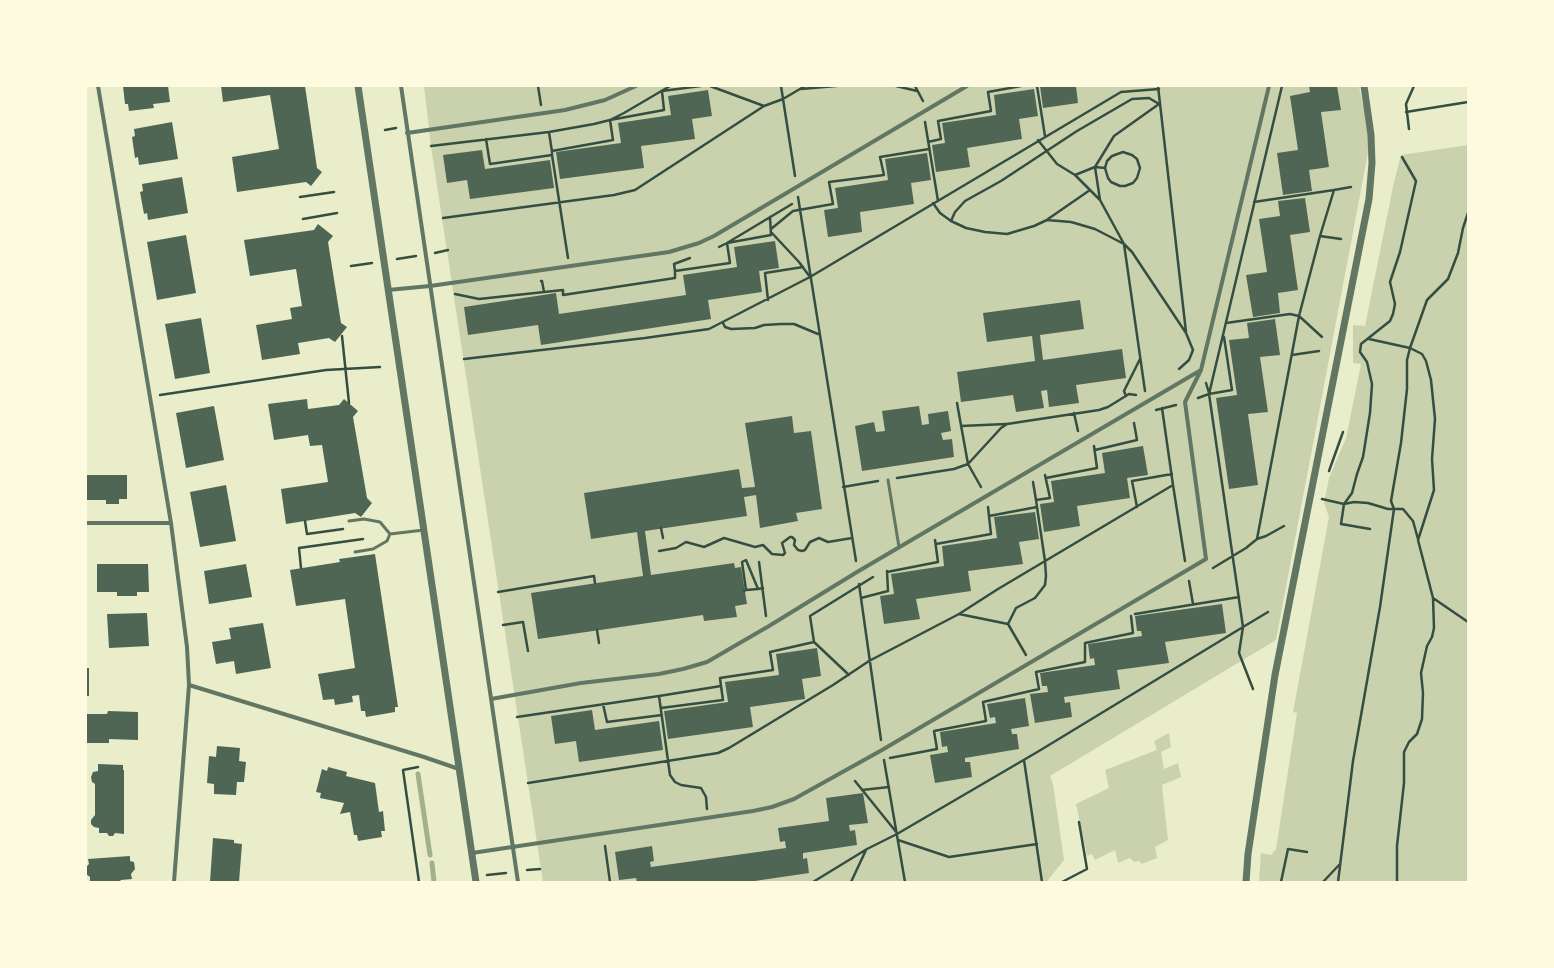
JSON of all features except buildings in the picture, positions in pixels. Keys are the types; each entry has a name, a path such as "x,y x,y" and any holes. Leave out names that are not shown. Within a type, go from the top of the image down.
{"street":[{"path":"98,86 171,523 187,647 189,685 174,882"},
{"path":"358,86 476,882"},
{"path":"401,86 518,882"},
{"path":"407,133 564,110 605,100 636,86"},
{"path":"388,290 430,286 569,265 669,252 699,243 796,188 966,86"},
{"path":"472,853 755,811 794,799 882,750 1206,559 1185,402 1201,370 1269,86"},
{"path":"1246,882 1248,854 1275,675 1369,199 1372,163 1371,135 1364,86"},
{"path":"491,698 581,683 683,669 707,662 899,547 1201,370"},
{"path":"86,523 171,523"},
{"path":"189,685 424,757 460,770"}],"lane":[{"path":"888,480 899,547"},
{"path":"349,521 364,519 380,522 390,534"},
{"path":"390,534 424,530"},
{"path":"356,552 373,549 387,541 390,534"}],"path":[{"path":"538,86 542,113"},
{"path":"610,120 670,86"},
{"path":"662,91 701,86"},
{"path":"710,86 764,106"},
{"path":"781,86 852,538 882,750 905,882"},
{"path":"443,218 614,195 635,190 764,106 783,99 805,86"},
{"path":"801,89 836,86"},
{"path":"896,86 917,91"},
{"path":"915,86 925,110 929,149 938,200"},
{"path":"928,142 941,139 938,121 991,111 988,92 1021,86"},
{"path":"1037,86 1045,136"},
{"path":"1209,394 1282,86"},
{"path":"1409,129 1406,104 1414,86"},
{"path":"464,359 709,329 768,300 810,277 1121,92 1159,88 1159,104 1186,333"},
{"path":"432,146 576,128 664,110 662,91"},
{"path":"951,221 955,212 965,201 1001,181 1076,131 1132,99 1149,98 1159,104"},
{"path":"1406,112 1468,102"},
{"path":"1100,200 1095,167 1114,136 1159,104"},
{"path":"552,151 613,140 610,120"},
{"path":"549,132 559,202"},
{"path":"486,139 490,164 552,155"},
{"path":"1038,140 1057,164 1075,175 1100,200 1124,244 1132,252 1186,333 1201,370 1209,394 1243,626 1239,653 1253,689"},
{"path":"771,230 793,211 833,204 829,182 884,175 880,157 929,149"},
{"path":"552,151 569,265"},
{"path":"1123,152 1132,155 1137,159 1140,168 1137,178 1133,183 1127,186 1120,186 1111,182 1105,168 1107,161 1112,156 1123,152"},
{"path":"1370,529 1341,524 1344,504 1352,493 1362,462 1370,413 1372,384 1367,362 1360,352 1361,344 1390,321 1393,314 1395,304 1390,282 1400,252 1416,180 1402,157"},
{"path":"1075,175 1095,167 1105,168"},
{"path":"1254,202 1351,187"},
{"path":"933,203 940,213 951,221 966,228 985,232 1007,234 1034,226 1047,220 1090,190"},
{"path":"1258,539 1299,316 1334,190"},
{"path":"300,197 334,192"},
{"path":"1338,882 1353,760 1380,607 1394,509 1391,501 1402,443 1407,389 1407,360 1427,300 1448,279 1458,253 1463,228 1468,213"},
{"path":"303,219 337,214"},
{"path":"455,294 479,299 563,290 563,295 675,278 675,270 730,263 727,243 771,235 770,217"},
{"path":"1047,220 1071,222 1095,229 1124,244"},
{"path":"771,230 810,277"},
{"path":"1320,236 1341,239"},
{"path":"1124,244 1144,391"},
{"path":"351,266 372,263"},
{"path":"768,300 765,273 803,268"},
{"path":"1226,323 1290,314 1299,316 1322,337"},
{"path":"723,323 725,327 731,329 755,328 764,325 794,324 819,334"},
{"path":"1209,394 1232,390 1224,334"},
{"path":"342,336 349,403"},
{"path":"1369,339 1410,348 1422,354 1426,361 1431,380 1431,392 1435,419 1432,460 1434,490 1418,540"},
{"path":"1177,371 1189,360 1193,350"},
{"path":"1291,355 1319,351"},
{"path":"1126,396 1124,391 1140,358"},
{"path":"149,397 326,370 380,367"},
{"path":"961,426 1007,424 1099,410 1108,407 1129,394 1136,396 1151,387"},
{"path":"957,403 968,464 979,484"},
{"path":"1162,408 1193,604"},
{"path":"1074,413 1080,441"},
{"path":"1036,500 1050,498 1046,476 1097,468 1095,448 1138,440 1134,423"},
{"path":"843,487 954,469 968,464 1001,428 1007,424"},
{"path":"1328,473 1343,432"},
{"path":"1137,507 1132,482 1172,474"},
{"path":"1008,624 1016,608 1034,598 1045,585 1045,561 1033,482"},
{"path":"528,783 668,760 708,755 729,748 849,675 869,661 959,614 998,589 1173,485"},
{"path":"936,544 991,534 986,496"},
{"path":"1322,497 1322,499 1344,504 1354,502 1368,503 1388,509 1403,509 1413,521 1433,598 1434,628 1432,637 1427,646 1421,677 1423,693 1422,719 1416,734 1409,742 1404,752 1404,783 1397,846 1397,882"},
{"path":"989,516 1037,507"},
{"path":"305,521 307,534 348,528"},
{"path":"1233,556 1258,539 1284,526"},
{"path":"661,528 663,538"},
{"path":"659,551 676,548 686,542 704,546 724,538 754,547 763,545 772,554 783,555 785,553 782,543 790,537 795,540 795,547 802,551 807,548 810,542 819,538 828,542 852,538"},
{"path":"301,568 299,548 372,538 373,549"},
{"path":"861,598 888,591 887,570 938,562 935,540"},
{"path":"758,589 746,560 742,562 745,591 758,589 763,588"},
{"path":"759,562 769,626"},
{"path":"498,592 594,576 595,583"},
{"path":"884,760 937,749 934,731 986,721 983,702 1039,689 1036,672 1085,662 1085,643 1133,633 1130,615 1239,597"},
{"path":"1433,598 1468,622"},
{"path":"813,882 866,849 897,834 1024,760 1268,612"},
{"path":"959,614 1008,624 1019,642"},
{"path":"503,625 523,622 528,651"},
{"path":"597,630 599,643"},
{"path":"814,642 849,675"},
{"path":"661,708 723,700 721,686"},
{"path":"659,696 670,775 675,782 681,785 700,788 704,791 708,818"},
{"path":"604,704 607,722 662,715"},
{"path":"1024,760 1042,882"},
{"path":"419,882 403,770 425,766"},
{"path":"855,781 897,834"},
{"path":"862,790 889,787"},
{"path":"1062,882 1087,869 1079,822"},
{"path":"898,840 949,857 1037,844"},
{"path":"605,846 610,882"},
{"path":"851,882 866,849"},
{"path":"1281,882 1288,849 1307,852"},
{"path":"1323,882 1340,864"}],"green space":[{"path":"424,86 1359,86 1370,142 1276,640 1050,776 1053,784 1064,860 1048,882 543,882 431,146"},
{"path":"1468,145 1468,882 1259,882 1261,853 1271,855 1276,849 1297,713 1293,712 1329,517 1324,503 1329,478 1346,438 1361,364 1353,363 1353,325 1365,326 1394,182 1401,155"},
{"path":"1169,733 1171,747 1161,752 1164,769 1178,763 1181,777 1162,785 1168,840 1155,847 1157,858 1141,864 1140,861 1134,862 1130,858 1118,863 1115,850 1095,860 1092,854 1087,856 1076,804 1109,788 1105,770 1157,750 1154,741"}],"waterway":[{"path":"418,774 430,855"},
{"path":"432,863 434,882"}]}
